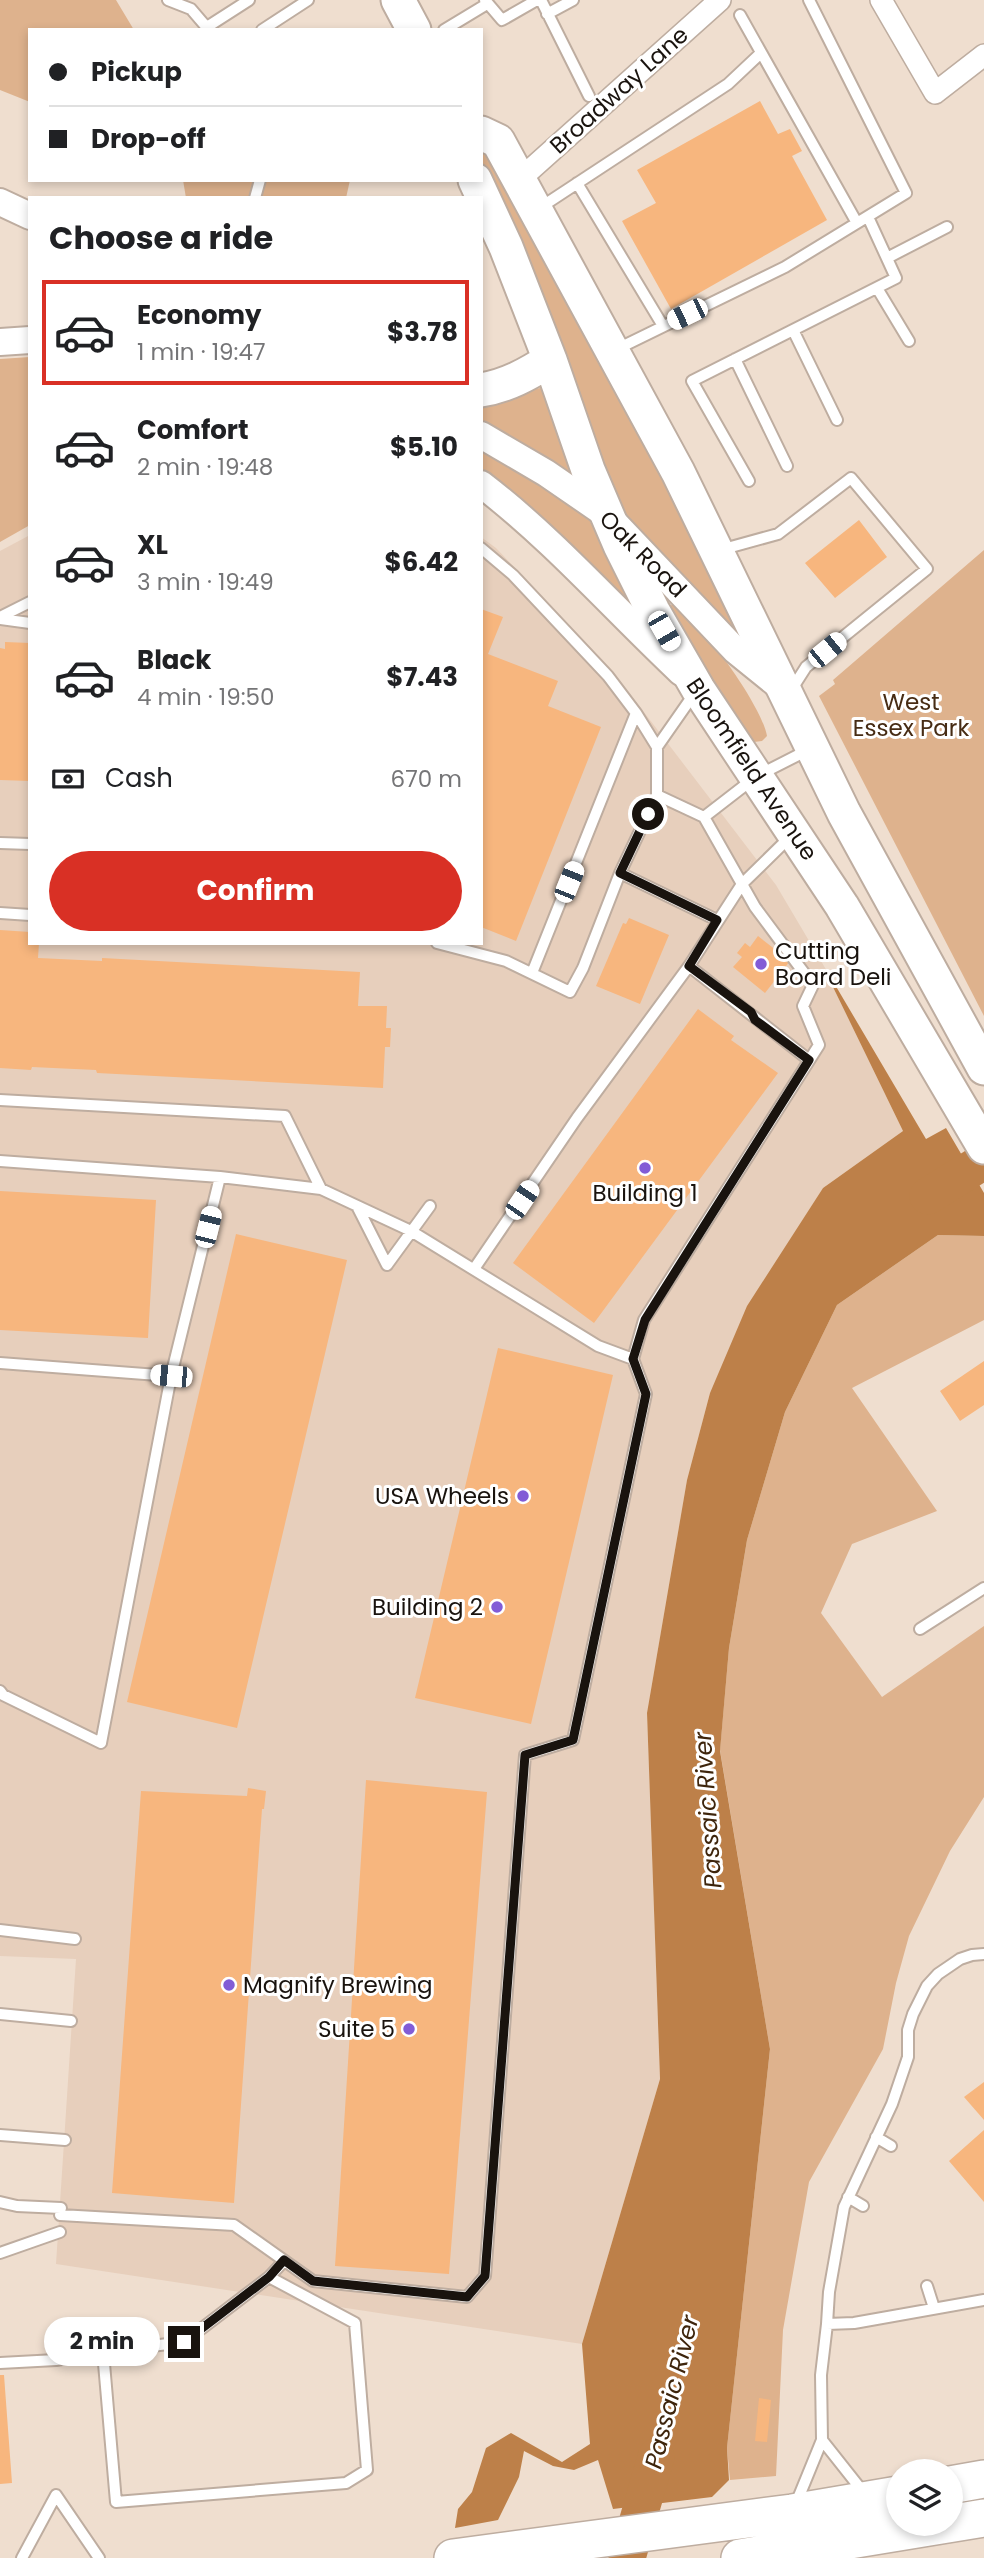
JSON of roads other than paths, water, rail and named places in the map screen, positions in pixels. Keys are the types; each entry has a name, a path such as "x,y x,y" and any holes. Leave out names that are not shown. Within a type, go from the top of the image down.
{"highway":[{"path":"963,2483 984,2479"},
{"path":"453,2558 884,2498"},
{"path":"740,2558 984,2518"}],"main road":[{"path":"398,0 413,28"},
{"path":"483,134 498,141 613,351 718,551 844,813 984,1068"},
{"name":"Bloomfield Avenue","path":"483,197 506,247 550,360 588,470 653,611 698,689 795,832 862,938 984,1147"},
{"path":"483,390 495,388 526,375 550,360"}],"street":[{"name":"Broadway Lane","path":"519,180 720,0"},
{"path":"881,0 935,93 984,55"},
{"path":"0,202 28,215"},
{"path":"0,342 28,340"},
{"name":"Oak Road","path":"483,436 607,515 736,652 788,694"},
{"path":"483,486 537,530 616,611 698,689"}],"lane":[{"path":"168,0 191,9 208,28 249,0"},
{"path":"265,28 309,0"},
{"path":"447,28 486,2 502,20 539,0 589,96"},
{"path":"547,14 573,0"},
{"path":"613,351 785,267 906,193 809,0"},
{"path":"740,15 857,223"},
{"path":"536,211 729,84 761,52"},
{"path":"577,183 663,326"},
{"path":"749,481 692,381 896,278 868,217"},
{"path":"887,258 947,227"},
{"path":"877,288 909,341"},
{"path":"793,330 837,420"},
{"path":"735,359 787,466"},
{"path":"718,551 778,534 851,478 927,569 806,667 788,694"},
{"path":"445,945 506,961 570,992 583,968 620,873 657,795 657,747 636,713 589,656 513,575 483,550"},
{"path":"0,618 28,603"},
{"path":"0,618 28,623"},
{"path":"657,747 698,689"},
{"path":"532,973 636,713"},
{"path":"704,817 757,776 813,748"},
{"path":"0,2202 60,2211 234,2225 313,2281 467,2297 485,2276 525,1755 573,1740 646,1394 633,1359 645,1320 819,1045 803,1006 813,985 755,907 704,817 657,795"},
{"path":"474,1269 577,1118 689,966 741,884 795,832"},
{"path":"0,843 28,844"},
{"path":"620,873 717,920"},
{"path":"0,912 28,915"},
{"path":"689,966 809,1060"},
{"path":"0,1100 285,1116 321,1189"},
{"path":"0,1161 220,1177 321,1189 411,1231 598,1346 633,1359"},
{"path":"0,1691 101,1743 171,1376 220,1177"},
{"path":"357,1206 387,1265 430,1206"},
{"path":"0,1363 171,1376"},
{"path":"920,1629 984,1588"},
{"path":"0,1930 75,1939"},
{"path":"792,2512 822,2440 821,2375 830,2292 848,2197 892,2104 908,2057 908,2030 919,1999 927,1986 948,1965 972,1955 984,1954"},
{"path":"0,2014 71,2021"},
{"path":"0,2135 65,2140"},
{"path":"876,2137 891,2146"},
{"path":"848,2197 863,2206"},
{"path":"0,2253 60,2232"},
{"path":"0,2363 56,2360 184,2342 269,2277 284,2260"},
{"path":"103,2352 116,2502 346,2483 367,2470 355,2323 269,2277"},
{"path":"927,2286 934,2308"},
{"path":"827,2324 854,2323 984,2300"},
{"path":"822,2440 884,2498"},
{"path":"22,2558 56,2495 99,2558"}],"water":[{"path":"834,983 926,1139 946,1128 984,1193 984,1236 938,1235 837,1305 785,1412 747,1540 729,1648 720,1751 770,2049 727,2448 729,2480 712,2497 613,2509 598,2460 574,2470 553,2466 524,2451 519,2477 498,2520 455,2528 458,2509 472,2492 486,2448 511,2433 562,2462 590,2444 582,2344 660,2079 647,1713 687,1480 710,1393 747,1306 823,1188 903,1131 832,985"}],"waterway":[{"name":"Passaic River","path":"928,1196 984,1161"},
{"name":"Passaic River","path":"627,2558 656,2457"}],"place":[{"name":"Cutting Board Deli","path":"761,964"},
{"name":"Building 1","path":"645,1168"},
{"name":"USA Wheels","path":"523,1496"},
{"name":"Building 2","path":"497,1607"},
{"name":"Magnify Brewing","path":"229,1985"},
{"name":"Suite 5","path":"409,2029"}],"park label":[{"name":"West Essex Park","path":"911,715"}]}
